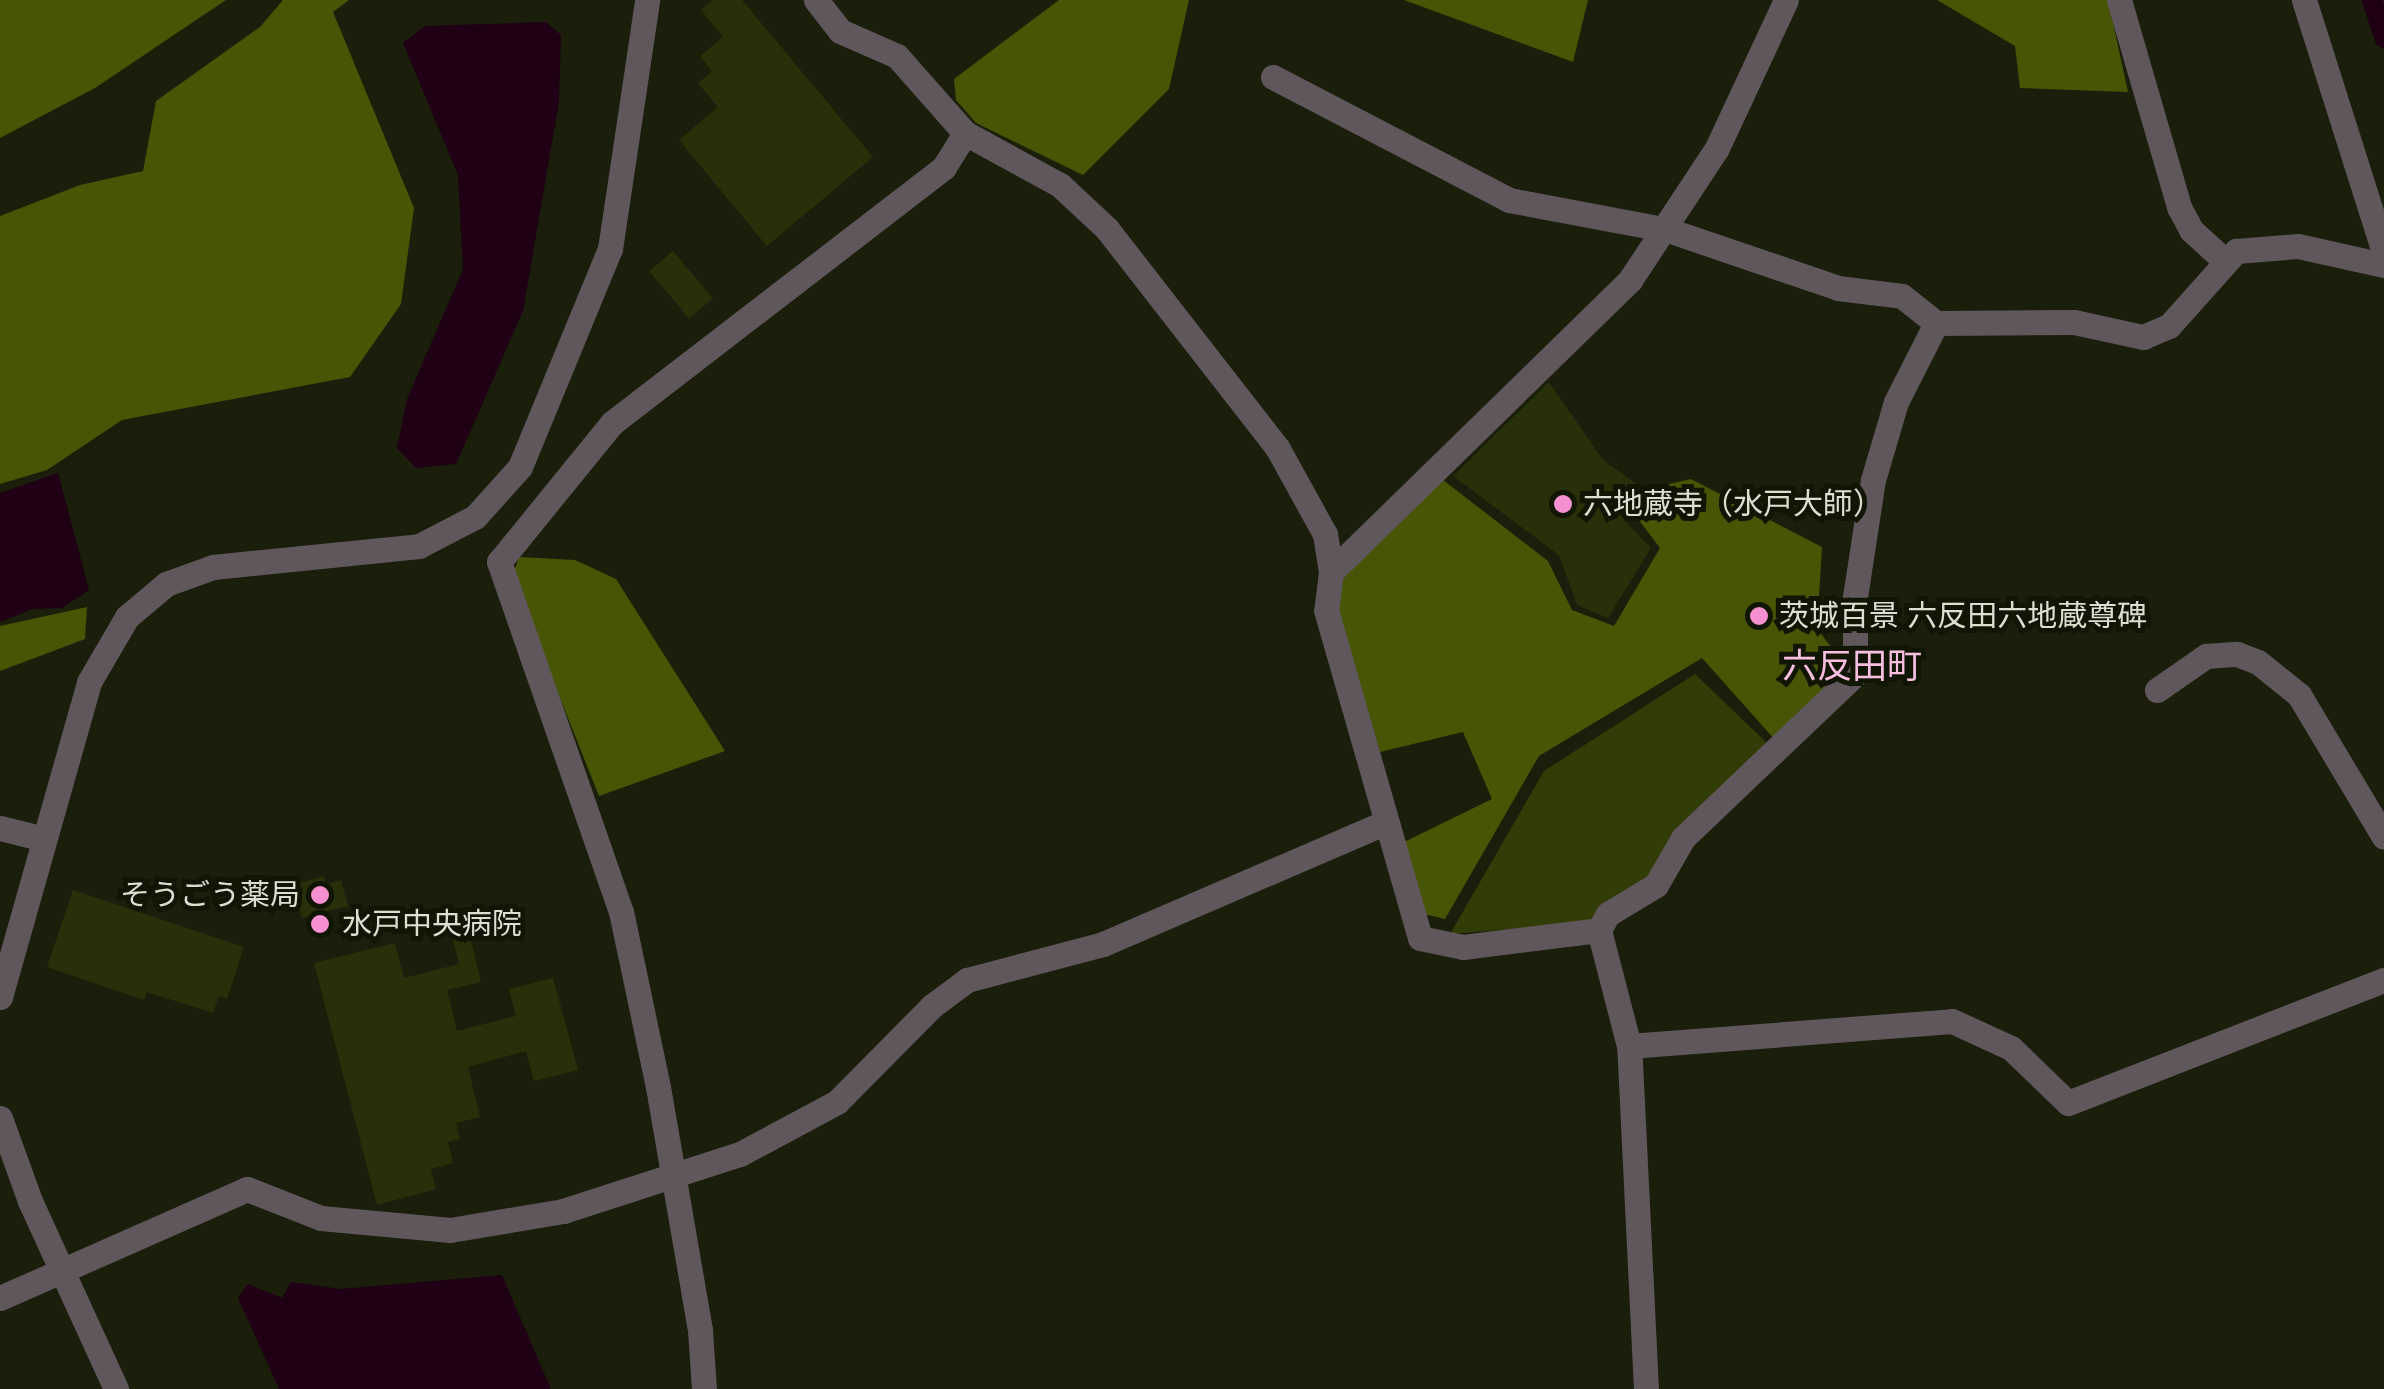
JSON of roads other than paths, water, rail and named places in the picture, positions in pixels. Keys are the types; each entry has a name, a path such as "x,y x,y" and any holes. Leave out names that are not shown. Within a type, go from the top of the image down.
{"street":[{"path":"0,997 98,658 144,600 213,568 419,546 449,534 498,497 520,467 610,250 647,0"},
{"path":"816,0 840,31 896,56 965,134 1060,186 1106,230 1278,449 1309,498 1331,572 1326,610 1420,938 1463,948 1599,930"},
{"path":"1331,572 1584,331 1668,230 1717,148 1786,0"},
{"path":"2119,0 2179,207 2191,230 2224,260"},
{"path":"2304,0 2384,252"},
{"path":"1274,77 1508,200 1668,230 1838,288 1902,296 1936,323 2074,322 2143,337 2169,326 2224,260 2256,247 2298,246 2384,265"},
{"path":"704,1389 700,1330 668,1178 658,1086 621,912 498,562 612,423 944,167 965,134"},
{"path":"1646,1389 1629,1046 1599,930 1608,914 1656,885 1683,838 1854,674 1854,597 1873,480 1896,402 1936,323"},
{"path":"2157,690 2206,656 2237,654 2258,662 2300,695 2384,837"},
{"path":"0,1298 246,1189 321,1218 450,1230 563,1211 668,1178 766,1144 818,1116 967,980 1103,944 1384,823"},
{"path":"0,828 44,839"},
{"path":"1629,1046 1952,1021 2011,1048 2068,1102 2384,980"},
{"path":"0,1118 61,1269 116,1389"}],"waterway":[{"path":"2372,0 2384,38"}],"place":[{"name":"六地蔵寺（水戸大師）","path":"1563,504"},
{"name":"茨城百景 六反田六地蔵尊碑","path":"1759,616"},
{"name":"そうごう薬局","path":"320,895"},
{"name":"水戸中央病院","path":"320,924"}],"district":[{"name":"六反田町","path":"1852,666"}]}
